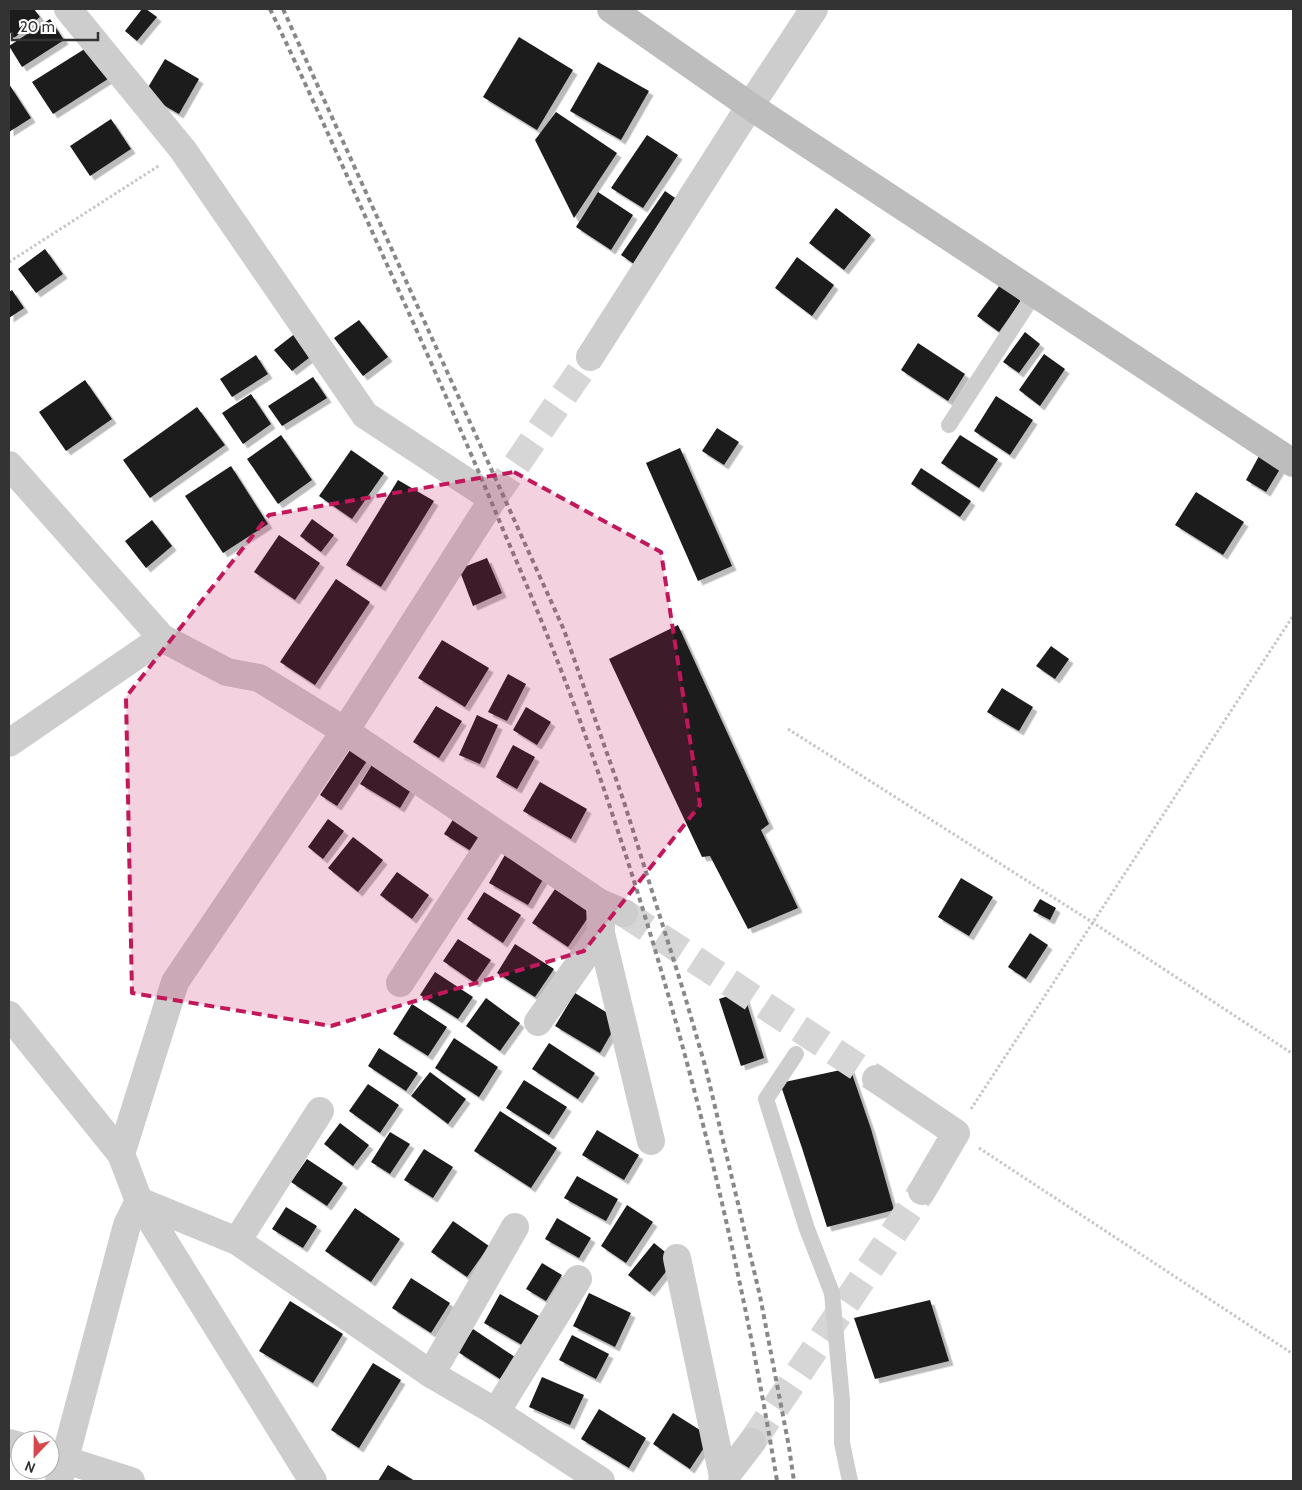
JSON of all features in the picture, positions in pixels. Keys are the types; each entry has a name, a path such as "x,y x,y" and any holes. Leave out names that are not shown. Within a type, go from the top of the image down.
{"street":[{"path":"68,9 183,150 365,415 493,499 345,731 174,982 121,1154"},
{"path":"611,9 750,106 1293,462"},
{"path":"590,357 814,9"},
{"path":"9,465 162,638 227,672 259,678 345,731 497,834 612,908 601,933 538,1022"},
{"path":"9,743 162,638"},
{"path":"400,983 497,834"},
{"path":"601,933 651,1141"},
{"path":"9,1015 121,1154 139,1200 313,1481"},
{"path":"876,1080 956,1133 922,1191"},
{"path":"237,1241 320,1111"},
{"path":"139,1200 237,1241 431,1374 496,1412 601,1481"},
{"path":"60,1458 127,1225 139,1200"},
{"path":"431,1374 515,1227"},
{"path":"677,1258 723,1480"},
{"path":"496,1412 578,1279"},
{"path":"723,1480 752,1442"},
{"path":"60,1465 130,1481"}],"lane":[{"path":"949,425 1035,293"},
{"path":"796,1054 766,1098 807,1228 832,1293 842,1400 842,1443 850,1481"}],"path":[{"path":"9,262 183,150"},
{"path":"1293,616 956,1133 1293,1354"},
{"path":"788,728 1092,922 1293,1054"}],"highlighted area":[{"path":"514,472 661,552 700,805 584,951 331,1026 132,993 126,697 269,515"}],"building":[{"path":"9,9 34,9 40,17 14,38 9,31"},
{"path":"142,9 146,9 157,17 137,41 125,31"},
{"path":"50,19 64,40 22,67 9,46"},
{"path":"519,37 573,70 537,130 483,97"},
{"path":"91,45 111,77 53,114 32,82"},
{"path":"165,59 199,79 179,114 144,94"},
{"path":"598,62 649,91 621,140 570,111"},
{"path":"9,84 31,118 9,132"},
{"path":"556,112 617,153 574,218 535,140"},
{"path":"111,119 131,149 90,176 70,146"},
{"path":"647,135 678,155 643,208 611,188"},
{"path":"665,191 681,202 637,266 621,255"},
{"path":"598,192 633,215 611,250 576,227"},
{"path":"836,208 871,235 844,270 809,243"},
{"path":"45,249 63,274 36,293 18,269"},
{"path":"797,257 834,285 812,316 775,288"},
{"path":"1000,285 1021,301 999,332 977,316"},
{"path":"12,290 24,308 9,318 9,292"},
{"path":"359,320 388,357 363,376 334,338"},
{"path":"297,332 314,354 292,371 274,350"},
{"path":"1025,332 1040,344 1019,373 1003,362"},
{"path":"918,343 965,374 948,401 901,370"},
{"path":"1044,354 1065,369 1040,406 1019,390"},
{"path":"256,355 268,374 232,397 220,379"},
{"path":"313,377 327,398 282,426 268,406"},
{"path":"85,380 112,419 66,451 39,412"},
{"path":"251,394 271,424 243,444 222,413"},
{"path":"996,396 1033,420 1010,455 974,431"},
{"path":"197,407 225,445 150,498 123,460"},
{"path":"717,428 739,442 724,465 702,451"},
{"path":"281,435 312,480 278,504 247,459"},
{"path":"960,435 998,459 979,488 941,463"},
{"path":"680,448 732,566 698,581 646,463"},
{"path":"351,450 384,473 352,519 319,496"},
{"path":"1259,456 1280,469 1266,492 1246,480"},
{"path":"231,466 268,524 223,553 185,496"},
{"path":"921,468 971,501 960,517 911,484"},
{"path":"398,480 434,501 381,587 346,565"},
{"path":"1196,492 1244,522 1223,555 1175,525"},
{"path":"312,519 334,535 321,552 300,536"},
{"path":"152,520 172,546 146,568 125,541"},
{"path":"279,535 320,563 295,600 254,572"},
{"path":"487,558 502,593 473,606 459,569"},
{"path":"336,579 370,602 315,685 280,662"},
{"path":"678,625 769,824 761,830 798,908 748,929 710,856 702,857 609,659"},
{"path":"442,640 489,668 465,707 418,678"},
{"path":"1051,646 1069,659 1055,679 1036,666"},
{"path":"508,674 526,684 507,721 488,712"},
{"path":"1002,688 1033,707 1019,731 987,712"},
{"path":"436,706 462,721 439,758 413,742"},
{"path":"526,707 551,722 537,745 513,730"},
{"path":"477,715 498,725 480,764 459,755"},
{"path":"513,745 535,757 517,789 496,777"},
{"path":"352,747 369,758 337,806 320,795"},
{"path":"375,760 415,783 400,808 360,784"},
{"path":"540,782 587,809 571,839 523,811"},
{"path":"457,813 484,830 471,851 444,834"},
{"path":"328,819 344,831 323,859 308,847"},
{"path":"353,837 383,860 358,892 328,868"},
{"path":"506,853 545,876 528,905 489,883"},
{"path":"397,872 429,895 412,919 380,895"},
{"path":"961,878 993,897 969,936 938,917"},
{"path":"555,889 591,913 568,947 532,923"},
{"path":"484,892 521,915 503,943 467,919"},
{"path":"1040,899 1056,908 1050,920 1033,911"},
{"path":"1030,933 1048,945 1026,979 1008,967"},
{"path":"458,939 491,960 475,983 443,961"},
{"path":"515,944 554,969 535,997 497,973"},
{"path":"435,972 473,997 458,1019 420,995"},
{"path":"743,991 764,1058 741,1066 719,999"},
{"path":"575,993 619,1020 600,1053 555,1026"},
{"path":"486,998 520,1023 500,1051 466,1026"},
{"path":"412,1004 447,1027 428,1056 393,1034"},
{"path":"454,1038 498,1067 479,1097 435,1068"},
{"path":"549,1043 595,1073 578,1099 532,1069"},
{"path":"379,1048 418,1073 406,1091 368,1066"},
{"path":"850,1068 871,1129 894,1210 827,1227 780,1083"},
{"path":"430,1072 466,1099 448,1124 411,1096"},
{"path":"524,1080 567,1107 549,1135 506,1108"},
{"path":"368,1084 399,1105 380,1133 349,1111"},
{"path":"500,1111 557,1148 531,1188 474,1151"},
{"path":"340,1123 369,1145 353,1166 324,1144"},
{"path":"597,1130 639,1155 624,1180 582,1155"},
{"path":"390,1132 410,1144 390,1174 371,1162"},
{"path":"424,1149 453,1167 433,1198 404,1180"},
{"path":"307,1159 343,1183 327,1206 291,1182"},
{"path":"577,1176 618,1199 606,1221 564,1198"},
{"path":"627,1205 653,1222 626,1263 601,1246"},
{"path":"286,1207 317,1226 303,1248 272,1229"},
{"path":"355,1208 400,1239 371,1282 325,1251"},
{"path":"557,1218 591,1238 579,1258 545,1239"},
{"path":"453,1221 489,1246 467,1277 431,1252"},
{"path":"654,1243 675,1260 650,1292 628,1275"},
{"path":"542,1263 562,1275 546,1301 526,1289"},
{"path":"411,1278 450,1303 431,1333 392,1308"},
{"path":"589,1293 631,1313 615,1347 573,1326"},
{"path":"500,1294 539,1316 522,1345 484,1323"},
{"path":"930,1300 949,1361 875,1379 854,1318"},
{"path":"290,1301 343,1334 313,1383 259,1351"},
{"path":"473,1329 515,1357 500,1379 458,1352"},
{"path":"572,1335 609,1354 596,1379 559,1360"},
{"path":"373,1363 401,1380 359,1448 331,1430"},
{"path":"542,1377 584,1395 570,1425 529,1407"},
{"path":"599,1409 646,1438 629,1468 581,1439"},
{"path":"673,1413 711,1437 690,1469 653,1444"},
{"path":"388,1465 415,1481 378,1481"}],"tunnel":[{"path":"493,499 590,357"},
{"path":"624,913 876,1079"},
{"path":"752,1442 922,1191"}],"railway":[{"path":"270,9 422,343 525,581 583,729 615,821 672,1007 697,1100 741,1290 777,1481"},
{"path":"283,9 564,630 624,802 706,1069 760,1296 794,1481"}]}
